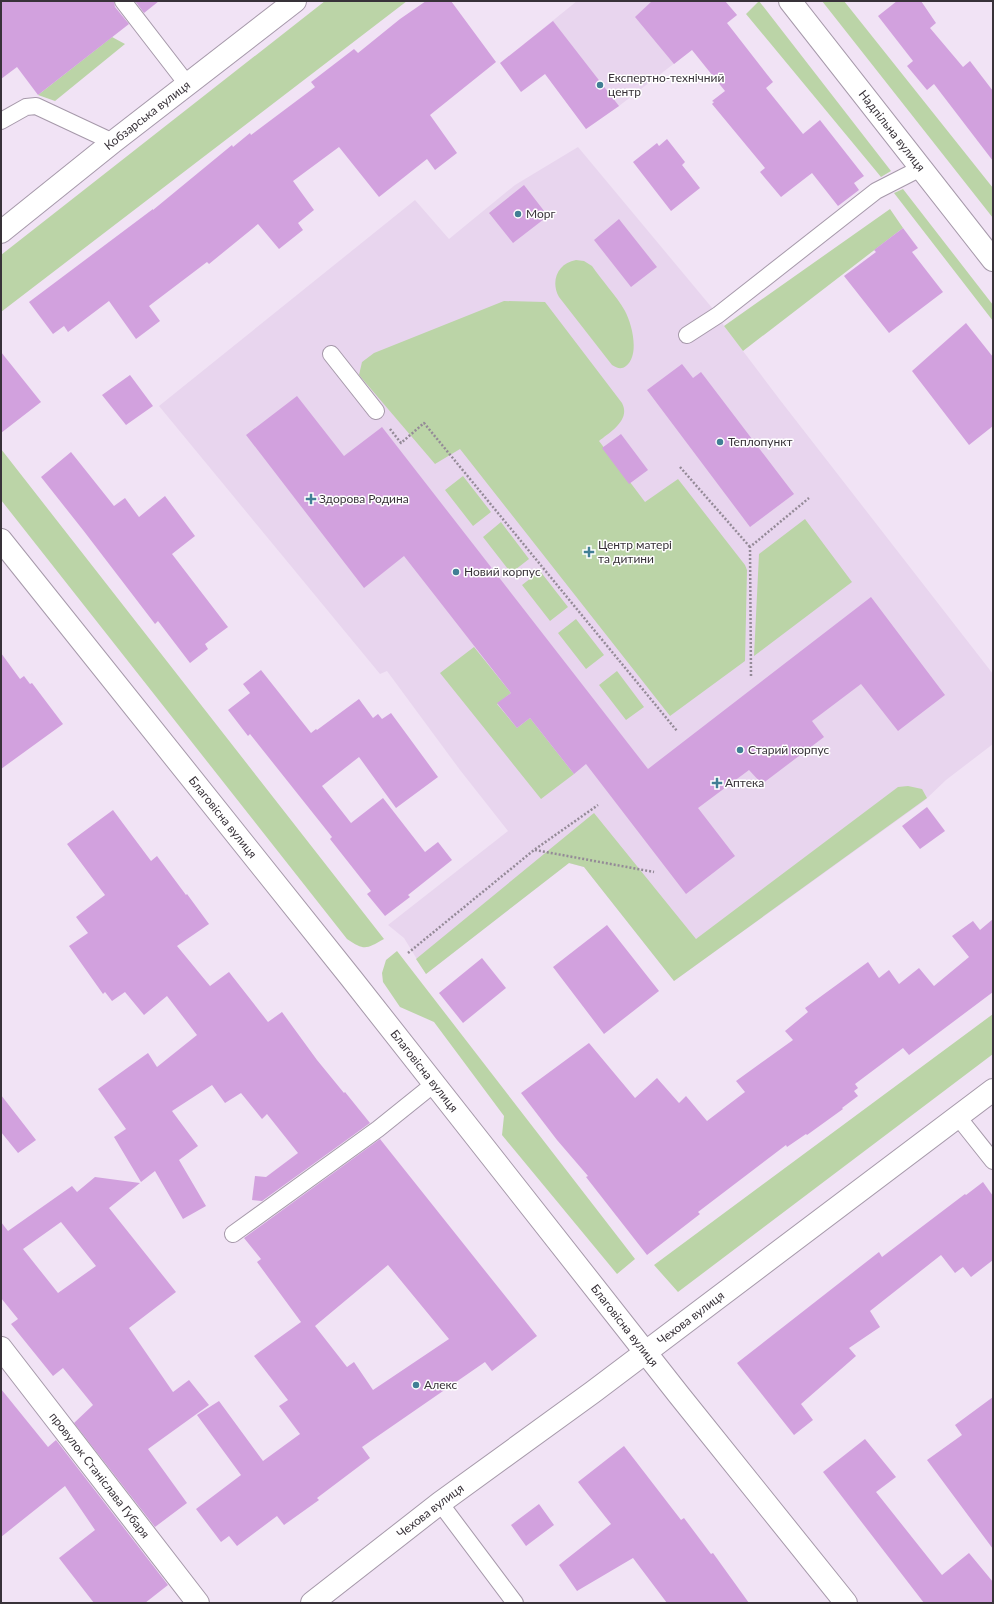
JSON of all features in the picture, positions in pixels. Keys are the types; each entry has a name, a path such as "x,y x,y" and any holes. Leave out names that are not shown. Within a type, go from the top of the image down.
{"main road":[{"name":"Кобзарська вулиця","path":"1,232 113,142 295,1"},
{"name":"Надпільна вулиця","path":"790,1 993,260"},
{"name":"Благовісна вулиця","path":"1,540 605,1299 645,1353 846,1603"},
{"name":"Чехова вулиця","path":"312,1603 440,1503 645,1353 993,1090"},
{"name":"провулок Станіслава Губаря","path":"1,1348 198,1603"}],"lane":[{"path":"123,1 187,84"},
{"path":"1,121 26,107 36,106 113,142"},
{"path":"687,335 718,314 876,191 921,168"},
{"path":"331,354 376,411"},
{"path":"232,1234 378,1129 434,1084"},
{"path":"958,1117 993,1161"},
{"path":"440,1503 515,1603"}],"path":[{"path":"376,411 401,443 424,423 677,731"},
{"path":"680,467 750,547 751,676"},
{"path":"750,547 809,498"},
{"path":"408,953 534,850 598,805"},
{"path":"534,850 654,872"}],"shaded area":[{"name":"Експертно-технічний центр","path":"577,1 725,1 737,15 619,106 586,129 524,44"},
{"name":"Центр матері та дитини","path":"578,147 718,315 724,326 780,400 993,674 993,744 946,780 924,801 674,981 584,867 569,863 426,974 404,938 388,925 508,831 460,770 387,671 380,674 159,406 415,200 449,239 515,185"}],"green space":[{"path":"325,1 407,1 1,312 1,255"},
{"path":"759,1 891,171 881,177 746,14"},
{"path":"822,1 844,1 993,188 993,218"},
{"path":"112,37 125,44 55,101 38,95"},
{"path":"903,189 993,305 993,321 894,193"},
{"path":"890,209 903,228 743,351 724,326"},
{"path":"576,260 584,261 592,266 617,299 628,317 634,347 633,355 630,361 622,368 612,365 559,297 556,291 556,279 560,269 564,265"},
{"path":"504,301 545,302 622,403 624,415 622,420 613,430 599,441 645,502 678,479 745,565 747,570 745,661 670,716 460,449 435,464 359,375 362,362 374,353"},
{"path":"1,449 384,939 369,947 362,947 347,939 1,500"},
{"path":"463,476 491,512 473,526 445,490"},
{"path":"805,519 852,582 754,656 759,554"},
{"path":"501,522 529,559 511,573 483,537"},
{"path":"540,571 568,607 550,621 522,585"},
{"path":"576,619 604,655 586,669 558,633"},
{"path":"474,647 511,693 497,704 517,728 530,718 574,774 541,799 440,673"},
{"path":"617,671 644,707 626,720 599,685"},
{"path":"908,786 922,789 927,798 674,981 584,867 569,863 426,974 416,959 594,813 696,939 898,787"},
{"path":"397,951 635,1259 617,1274 502,1135 504,1116 434,1022 400,1007 383,982 382,973 386,960"},
{"path":"993,1014 993,1054 678,1292 654,1265"}],"building":[{"path":"1,1 114,1 115,7 129,24 38,95 17,67 1,79"},
{"path":"135,1 159,1 144,13"},
{"path":"426,1 451,1 496,62 430,115 457,153 435,170 427,159 379,197 339,147 293,181 314,210 298,223 303,230 279,249 258,224 209,264 207,262 149,306 160,321 136,339 109,301 68,332 64,326 53,334 29,302 153,210 232,145 233,147 250,133 251,135 315,87 311,82 354,49 358,53 400,19"},
{"path":"652,1 725,1 737,15 727,23 773,82 766,88 803,134 820,120 864,176 854,183 859,190 838,206 812,173 781,197 760,172 765,168 712,104 714,102 712,101 725,91 692,50 674,64 635,17"},
{"path":"897,1 921,1 936,23 930,28 963,67 970,61 993,91 993,161 934,84 927,90 907,66 913,61 878,16"},
{"path":"553,21 619,106 586,129 545,74 521,92 500,63"},
{"path":"667,139 685,162 682,165 700,188 671,211 633,162 657,143 659,146"},
{"name":"Морг","path":"524,185 548,216 513,243 489,213"},
{"path":"619,219 657,267 631,287 594,240"},
{"path":"903,228 918,248 912,252 943,292 889,333 844,276 876,252 874,250"},
{"path":"966,323 993,357 993,426 969,445 912,371"},
{"path":"1,352 41,402 1,433"},
{"name":"Теплопункт","path":"682,364 693,378 701,372 794,494 750,527 647,390"},
{"path":"130,375 153,406 126,425 102,395"},
{"path":"297,396 344,456 382,427 648,769 871,597 945,695 898,731 861,684 812,721 824,737 762,784 749,770 698,808 735,856 686,894 586,764 574,774 530,718 517,728 497,703 511,693 404,556 364,588 246,435"},
{"path":"621,434 648,470 629,484 602,448"},
{"path":"71,452 114,506 125,498 139,517 165,496 195,536 172,554 228,627 205,644 208,649 190,663 158,621 155,624 41,477"},
{"path":"1,653 20,679 24,676 30,684 32,683 63,724 1,769"},
{"path":"261,670 311,733 359,699 373,718 378,714 382,719 391,713 438,777 396,808 359,757 322,786 351,823 383,798 425,852 438,842 452,860 408,895 410,897 385,916 367,894 371,891 330,839 332,837 250,734 248,736 228,710 250,693 243,684"},
{"path":"927,807 945,831 920,849 902,826"},
{"path":"113,810 151,861 157,856 209,924 177,946 210,986 229,972 268,1022 282,1012 317,1060 370,1123 262,1201 252,1200 255,1176 266,1177 298,1153 267,1114 262,1119 241,1093 225,1103 212,1085 172,1111 198,1146 179,1160 206,1206 183,1219 155,1171 141,1182 114,1137 126,1129 98,1089 148,1053 157,1067 197,1035 167,996 144,1015 125,992 112,1001 105,992 103,994 69,946 88,933 76,917 105,895 67,844"},
{"path":"993,919 993,992 909,1055 903,1048 855,1084 858,1088 854,1091 858,1096 842,1108 843,1109 807,1135 806,1134 787,1147 786,1145 698,1212 700,1214 647,1255 586,1177 588,1176 557,1140 521,1093 589,1043 635,1098 657,1078 679,1103 686,1096 707,1121 745,1092 736,1081 793,1040 785,1031 808,1012 805,1008 868,962 879,978 889,970 899,984 919,968 934,986 969,957 952,936 973,921 980,930"},
{"path":"607,925 659,991 604,1034 553,967"},
{"path":"482,958 506,988 463,1023 439,993"},
{"path":"1,1095 36,1140 18,1153 1,1132"},
{"path":"380,1139 537,1336 492,1371 485,1362 362,1447 370,1458 317,1498 319,1500 284,1525 277,1516 237,1546 229,1536 221,1542 196,1509 241,1475 197,1415 219,1401 263,1461 300,1434 279,1406 288,1400 254,1356 301,1322 257,1262 261,1259 244,1238","holes":["388,1265 449,1339 373,1390 354,1362 347,1367 315,1326"]},
{"path":"95,1177 140,1183 109,1208 176,1292 129,1328 173,1392 189,1380 209,1405 148,1449 187,1503 155,1527 74,1423 93,1405 63,1368 53,1376 11,1324 18,1319 1,1298 1,1222 8,1231 72,1186 77,1192","holes":["61,1222 96,1266 58,1293 23,1249"]},
{"path":"983,1182 993,1196 993,1260 971,1277 963,1267 955,1273 941,1255 870,1311 880,1327 849,1348 856,1356 801,1404 813,1420 794,1435 737,1363 879,1252 882,1257"},
{"path":"1,1389 48,1447 56,1440 168,1585 145,1603 94,1603 59,1558 95,1530 65,1486 1,1537"},
{"path":"993,1397 993,1549 927,1460 962,1435 955,1425"},
{"path":"865,1439 896,1477 876,1492 942,1575 969,1553 993,1582 993,1603 924,1603 823,1472"},
{"path":"624,1446 681,1520 684,1518 711,1554 713,1553 749,1603 667,1603 633,1558 577,1591 559,1565 611,1524 578,1482"},
{"path":"539,1504 554,1525 526,1546 511,1525"}],"place":[{"name":"Експертно-технічний центр","path":"600,85"},
{"name":"Морг","path":"518,214"},
{"name":"Теплопункт","path":"720,442"},
{"name":"Здорова Родина","path":"311,499"},
{"name":"Центр матері та дитини","path":"589,552"},
{"name":"Новий корпус","path":"456,572"},
{"name":"Старий корпус","path":"740,750"},
{"name":"Аптека","path":"717,783"},
{"name":"Алекс","path":"416,1385"}]}
